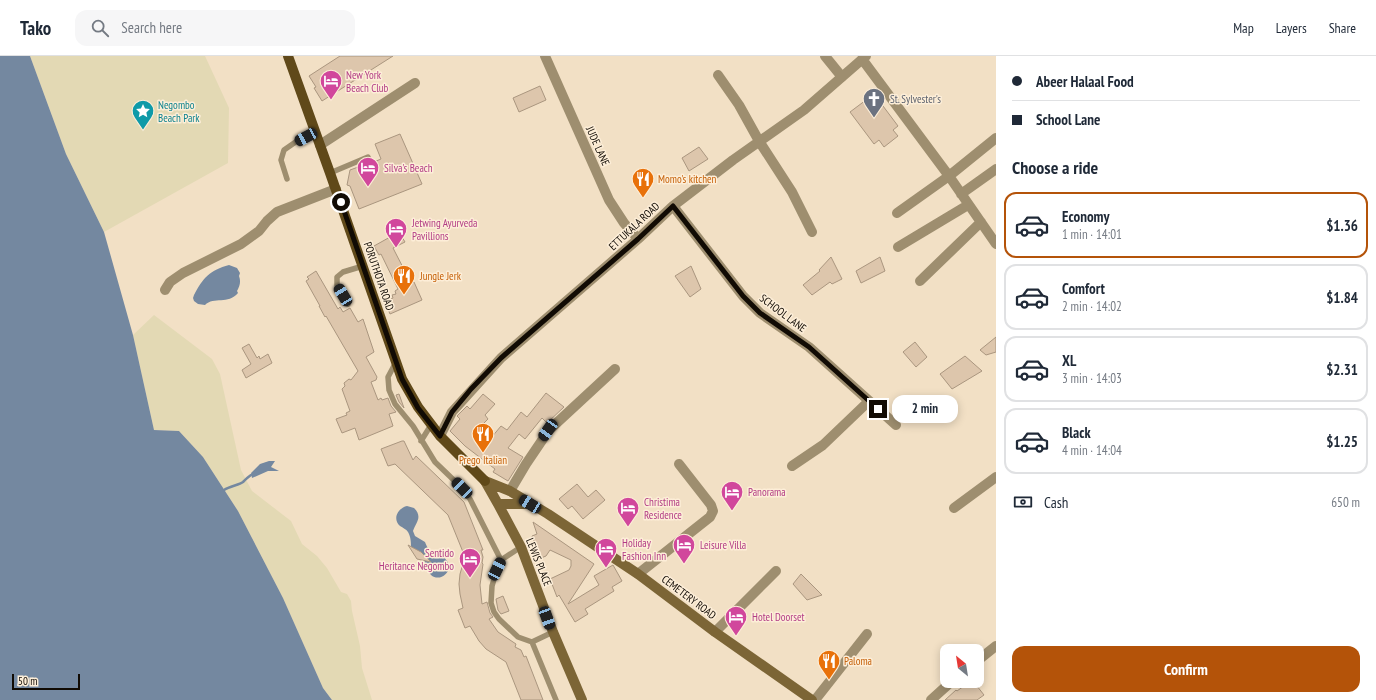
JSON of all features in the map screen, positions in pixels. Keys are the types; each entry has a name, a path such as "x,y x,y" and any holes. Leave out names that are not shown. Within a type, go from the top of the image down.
{"main road":[{"name":"PORUTHOTA ROAD","path":"288,56 402,379 418,408 431,425 485,481"}],"street":[{"name":"JUDE LANE","path":"545,56 609,200 624,223 638,239"},
{"path":"826,56 842,77"},
{"name":"ETTUKALA ROAD","path":"440,436 452,412 471,389 501,358 638,239 673,206 733,160 804,110 864,58"},
{"path":"864,58 949,176 968,205 994,238"},
{"path":"718,74 739,105 759,142 792,192 812,232"},
{"path":"320,145 415,83"},
{"path":"897,213 949,176 996,138"},
{"path":"961,194 996,169"},
{"path":"165,290 170,282 183,273 241,244 259,231 277,212 336,189"},
{"path":"898,247 968,205"},
{"name":"SCHOOL LANE","path":"673,206 743,296 760,313 809,347 896,425"},
{"path":"920,281 981,222"},
{"path":"510,491 548,430 615,369"},
{"path":"792,466 823,445 869,401"},
{"path":"638,574 710,517 713,511 711,505 679,464"},
{"path":"954,508 996,477"},
{"name":"CEMETERY ROAD","path":"485,481 510,491 638,574 715,632 812,700"},
{"name":"LEWIS PLACE","path":"485,481 521,547 553,632 582,700"},
{"path":"498,504 530,504"},
{"path":"715,632 776,571"},
{"path":"815,700 867,634"},
{"path":"984,655 996,646"},
{"path":"931,700 944,688"}],"lane":[{"path":"287,179 281,160 284,150 315,132"},
{"path":"330,173 368,157"},
{"path":"348,304 337,285 337,277 343,272 363,266"},
{"path":"396,361 388,377 389,390 395,404 413,426 435,462 462,488 470,500 501,560"},
{"path":"421,441 431,425"},
{"path":"521,547 501,560 497,569 492,586 491,603 494,612 499,619 518,637 532,642 553,632"},
{"path":"532,642 556,700"}],"sand":[{"name":"Negombo Beach Park","path":"30,56 205,56 229,108 228,163 104,232 66,154"},
{"path":"154,315 212,359 220,374 241,470 252,491 291,521 302,544 317,556 327,568 341,592 347,594 351,601 360,646 362,668 372,700 332,700 323,688 283,598 238,511 203,457 179,431 154,430 133,335"}],"water":[{"path":"0,56 30,56 66,154 104,232 133,335 154,430 179,431 203,457 238,511 283,598 323,688 332,700 0,700"},
{"path":"229,265 237,268 240,273 238,293 230,299 213,301 205,305 198,304 194,301 194,295 204,279 217,269"},
{"path":"275,461 271,467 279,471 268,471 252,478 251,473 260,464"},
{"path":"407,506 414,508 418,514 418,520 413,531 415,536 425,542 432,554 444,557 449,565 449,569 442,577 438,578 431,575 422,557 411,548 408,532 400,526 396,520 399,511"}],"building":[{"path":"340,56 393,56 322,101 309,76"},
{"path":"540,86 546,100 519,112 513,98"},
{"name":"St. Sylvester's","path":"874,94 898,126 893,130 898,136 884,147 879,140 874,144 850,112"},
{"path":"400,134 422,184 359,209 350,186 347,185 350,170 381,159 375,144"},
{"path":"699,147 708,159 689,171 682,158"},
{"path":"399,232 405,242 393,248 411,283 414,282 422,300 390,314 385,302 393,298 392,295 396,294 395,291 398,289 381,254 379,255 374,246"},
{"path":"831,257 842,279 832,284 830,282 812,295 803,285 820,271 819,270"},
{"path":"880,257 885,271 861,283 856,271"},
{"path":"691,266 701,289 690,297 675,276"},
{"path":"316,271 338,309 340,307 343,312 350,308 358,322 363,319 374,352 366,357 377,377 376,380 371,382 378,400 381,398 382,400 388,398 391,406 396,412 389,414 393,426 359,440 355,428 342,433 336,419 347,415 346,413 350,411 342,389 345,386 344,383 349,379 351,380 358,371 326,316 325,317 306,281 309,279 307,277"},
{"path":"996,337 996,352 986,355 980,350"},
{"path":"915,342 927,357 916,367 903,352"},
{"path":"249,344 257,358 259,356 260,359 268,354 272,363 246,378 242,370 251,364 242,348"},
{"path":"965,356 982,371 952,389 940,374"},
{"path":"546,393 564,407 547,423 542,418 525,439 519,434 508,448 523,457 508,481 493,472 495,469 465,446 450,431 460,419 457,416 467,406 470,409 483,394 495,404 485,415 488,419 479,428 491,438 501,426 507,430 521,412 527,417"},
{"path":"399,394 404,408 396,395"},
{"name":"Sentido Heritance Negombo","path":"404,441 413,460 416,456 464,502 483,550 481,550 483,564 480,585 482,604 487,602 490,613 493,617 489,619 498,632 516,644 515,647 521,650 524,657 526,656 543,700 521,700 506,662 486,649 470,626 465,628 458,610 463,608 459,584 465,557 448,515 395,464 388,466 381,449"},
{"path":"577,484 588,497 596,490 605,500 583,519 572,506 568,509 559,499"},
{"path":"533,522 594,564 568,604 599,585 594,576 613,565 622,581 612,587 614,591 585,609 588,614 575,622 559,595 557,597 550,579 569,570 571,560 550,550 546,556 541,558 532,536 537,534"},
{"path":"408,545 421,552 431,562 417,559"},
{"path":"801,574 822,595 807,600 793,584"},
{"path":"503,596 509,611 501,614 498,610 496,599"},
{"path":"961,688 978,688 984,695 977,700 945,700 956,690 957,691"}],"waterway":[{"path":"224,490 241,483 251,475"}],"place":[{"name":"New York Beach Club","path":"331,100"},
{"name":"St. Sylvester's","path":"874,118"},
{"name":"Negombo Beach Park","path":"143,130"},
{"name":"Silva's Beach","path":"368,188"},
{"name":"Momo's kitchen","path":"643,198"},
{"name":"Jetwing Ayurveda Pavillions","path":"396,248"},
{"name":"Jungle Jerk","path":"404,296"},
{"name":"Prego Italian","path":"483,454"},
{"name":"Panorama","path":"732,512"},
{"name":"Christima Residence","path":"628,528"},
{"name":"Leisure Villa","path":"684,564"},
{"name":"Holiday Fashion Inn","path":"606,568"},
{"name":"Sentido Heritance Negombo","path":"470,578"},
{"name":"Hotel Doorset","path":"736,636"},
{"name":"Paloma","path":"829,680"}],"route":[{"path":"341,202 402,379 418,408 440,436 452,412 471,389 501,358 638,239 673,206 743,296 760,313 809,347 878,409"}]}
